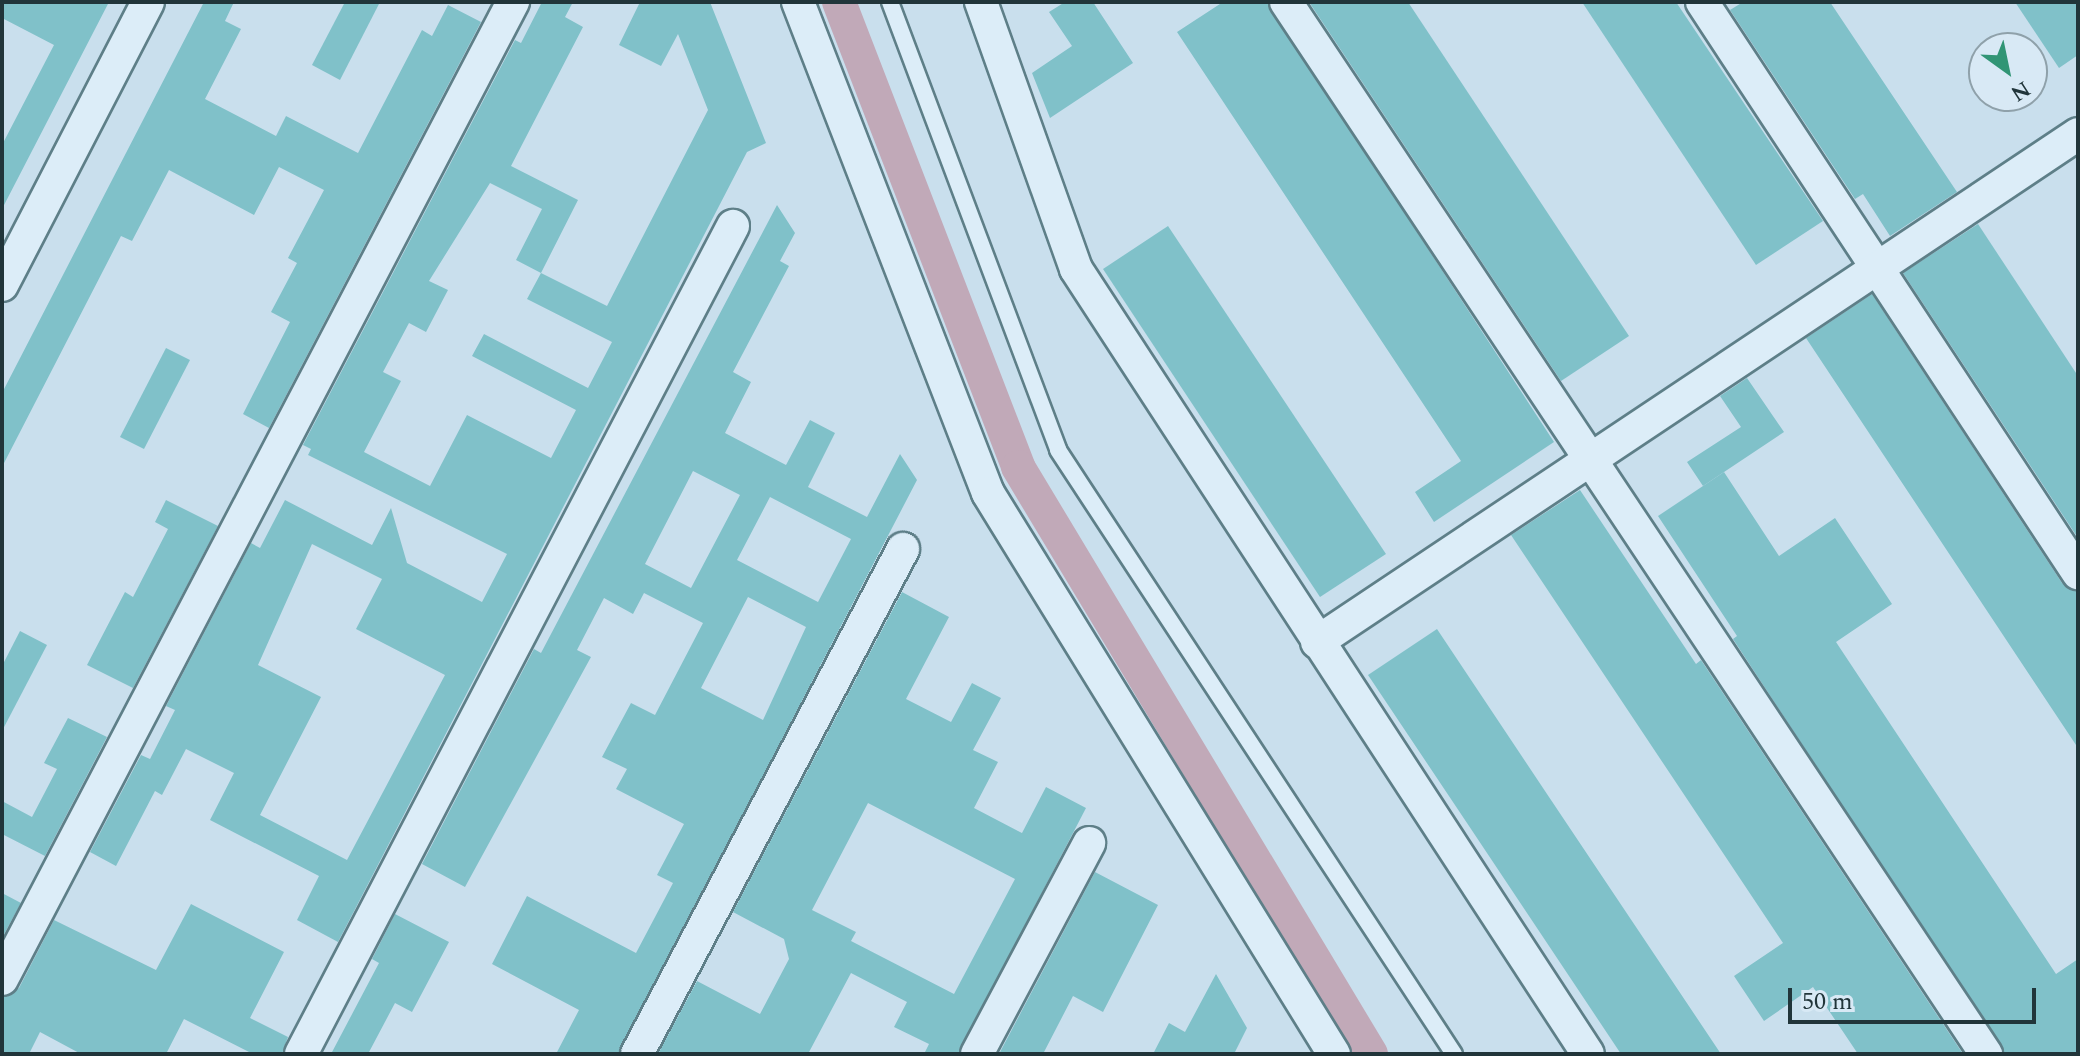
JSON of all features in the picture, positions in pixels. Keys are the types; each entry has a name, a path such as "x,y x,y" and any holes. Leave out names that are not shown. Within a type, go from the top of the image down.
{"street":[{"path":"2,285 148,2"},
{"path":"2,979 513,2"},
{"path":"798,2 988,493 1334,1054"},
{"path":"981,2 1076,269 1588,1054"},
{"path":"1286,2 1986,1054"},
{"path":"1702,2 2078,573"},
{"path":"1317,642 1591,462 2078,134"},
{"path":"301,1054 733,226"},
{"path":"637,1054 903,549"},
{"path":"977,1054 1089,843"}],"lane":[{"path":"890,2 1058,450 1454,1054"}],"building":[{"path":"2,2 109,2 2,209 2,145 54,45 2,18"},
{"path":"204,2 234,2 225,21 241,29 205,99 276,136 286,116 358,153 422,30 432,36 448,5 481,22 269,428 243,414 290,322 271,312 297,263 288,258 324,190 279,167 254,215 169,170 132,241 121,236 2,467 2,393"},
{"path":"345,2 380,2 340,80 312,65"},
{"path":"542,2 573,2 565,17 583,27 511,166 578,200 541,273 607,306 708,110 678,34 661,66 619,45 640,2 710,2 766,143 747,152 338,942 297,920 319,876 210,820 234,773 186,749 162,795 155,791 116,866 90,852 141,755 150,759 175,710 166,706 251,543 260,548 285,500 372,545 391,508 407,563 482,602 507,554 308,455 311,449 303,445 515,40 521,43","holes":["490,183 542,209 516,260 541,273 527,299 612,342 588,388 484,334 472,356 576,410 551,458 467,415 430,486 364,452 401,381 383,372 409,323 426,332 448,290 429,281","312,544 382,579 356,629 445,675 347,860 260,815 321,697 258,665"]},
{"path":"1065,2 1093,2 1133,63 1050,118 1032,73 1072,46 1049,12"},
{"path":"1223,2 1267,2 1554,442 1434,522 1415,492 1461,461 1177,32"},
{"path":"1309,2 1408,2 1629,336 1561,381"},
{"path":"1582,2 1676,2 1823,221 1756,265"},
{"path":"1743,2 1830,2 1957,192 1890,236 1863,194 1855,199 1730,10"},
{"path":"2015,2 2078,2 2078,55 2059,68 2048,52 2048,32 2035,32"},
{"path":"777,205 795,233 780,261 789,266 733,372 751,382 725,433 786,465 810,420 835,433 808,487 867,517 900,454 917,480 618,1054 556,1054 579,1010 492,964 527,896 636,953 673,883 657,875 684,824 616,789 627,769 602,757 631,703 655,715 703,623 644,593 633,614 604,598 577,650 591,657 465,887 422,864 534,649 541,653","holes":["693,471 740,495 691,588 645,564","770,497 851,539 818,602 737,560","748,597 806,627 763,720 701,688"]},
{"path":"1978,224 2078,376 2078,538 1903,273"},
{"path":"1168,226 1386,554 1320,597 1103,269"},
{"path":"1872,294 2062,583 2078,592 2078,748 1806,338"},
{"path":"166,348 190,360 144,449 120,437"},
{"path":"1747,378 1784,432 1703,486 1687,462 1741,427 1720,396"},
{"path":"1724,472 1779,556 1835,518 1892,604 1836,642 2056,974 2078,959 2078,1054 2005,1054 1733,639 1737,636 1658,516"},
{"path":"1580,490 1696,664 1701,660 1963,1054 1858,1054 1813,987 1764,1021 1734,976 1783,943 1511,535"},
{"path":"166,500 218,526 133,688 87,665 125,592 133,597 168,529 155,522"},
{"path":"902,592 949,617 906,699 951,722 972,683 1001,698 973,750 998,762 974,808 1022,833 1046,787 1086,808 958,1054 924,1054 929,1044 894,1027 907,1002 851,973 808,1054 658,1054 697,981 760,1014 789,959 784,939 733,912","holes":["868,803 1015,879 954,994 851,941 856,932 812,910"]},
{"path":"1437,629 1721,1054 1621,1054 1368,675"},
{"path":"20,631 47,645 2,731 2,666"},
{"path":"68,718 107,737 45,856 2,834 2,801 32,817 57,769 44,763"},
{"path":"1095,872 1158,905 1103,1012 1073,996 1043,1054 999,1054"},
{"path":"2,893 21,903 2,938"},
{"path":"191,904 284,952 250,1018 288,1037 282,1054 253,1054 184,1019 166,1054 81,1054 40,1032 29,1054 2,1054 2,998 19,988 54,920 156,970"},
{"path":"395,914 449,942 412,1012 395,1003 368,1054 331,1054 379,963 372,959"},
{"path":"1216,974 1247,1028 1234,1054 1153,1054 1169,1023 1185,1032"}],"waterway":[{"path":"839,2 1018,467 1371,1054"}]}
